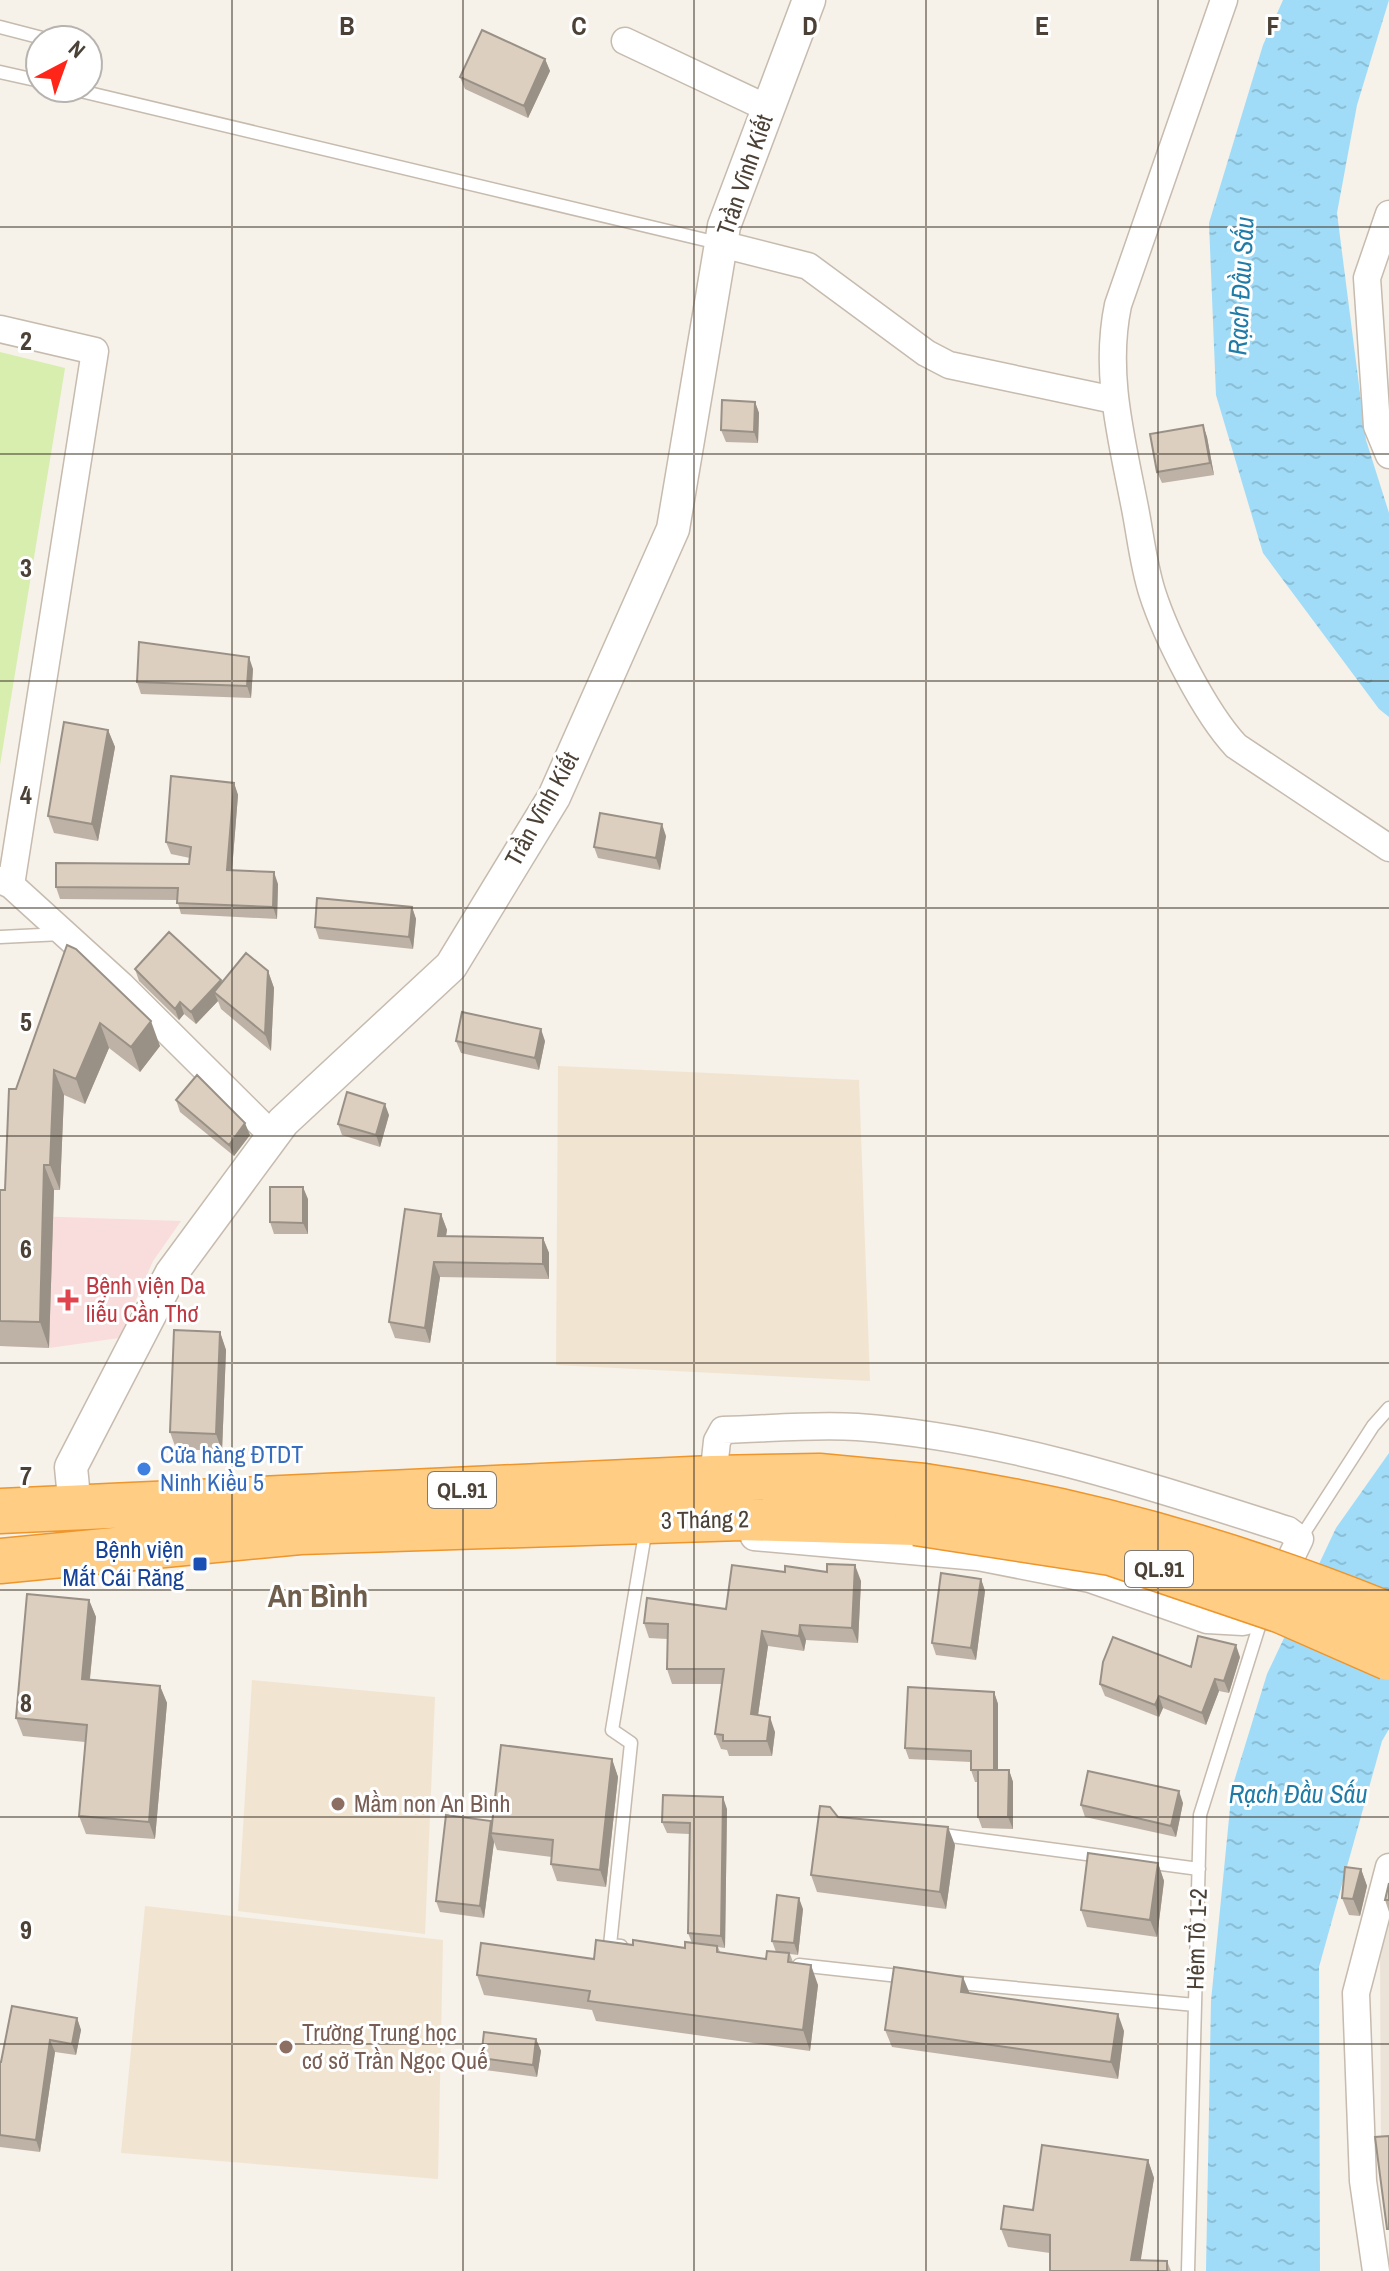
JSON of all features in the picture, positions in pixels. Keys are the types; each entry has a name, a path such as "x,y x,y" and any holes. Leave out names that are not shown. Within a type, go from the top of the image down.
{"highway":[{"name":"3 Tháng 2","path":"0,1511 713,1478 819,1476 1111,1553 1282,1611 1389,1658"},
{"name":"3 Tháng 2","path":"0,1563 300,1532 741,1518 1015,1499 1180,1541 1300,1579 1389,1615"}],"street":[{"name":"Trần Vĩnh Kiết","path":"75,1508 71,1467 171,1274 283,1122 451,966 554,797 673,529 724,226 809,0"},
{"path":"1224,0 1118,305 1110,359 1114,400 1151,590 1162,621 1219,728 1236,746 1389,848"},
{"path":"625,41 767,108"},
{"path":"1389,214 1367,278 1377,426 1389,455"},
{"path":"721,244 808,266 926,353 949,365 1114,400"},
{"path":"0,329 95,351 6,882 121,985 274,1137"},
{"path":"713,1478 717,1441 723,1430 855,1427 978,1442 1127,1478 1288,1530 1300,1539 1262,1617 1243,1622 1207,1620 1090,1579 978,1557 760,1539 749,1535 741,1518"},
{"path":"1376,2271 1363,2181 1356,1993 1389,1867"}],"lane":[{"path":"0,27 24,33"},
{"path":"0,72 24,77"},
{"path":"104,97 721,244"},
{"path":"0,937 65,934"},
{"path":"1300,1539 1373,1426 1389,1408"},
{"path":"641,1948 610,1945 631,1743 612,1730 647,1521"},
{"name":"Hẻm Tổ 1-2","path":"1188,2271 1200,1815 1262,1617"},
{"path":"921,1832 1199,1869"},
{"path":"781,1963 920,1978"},
{"path":"935,1980 1195,2005"}],"shaded area":[{"path":"558,1066 859,1080 870,1381 556,1365"},
{"name":"Bệnh viện Da liễu Cần Thơ","path":"0,1215 181,1221 153,1261 119,1338 49,1348 0,1346"},
{"name":"Mầm non An Bình","path":"252,1680 435,1697 425,1934 238,1911"},
{"name":"Trường Trung học cơ sở Trần Ngọc Quế","path":"145,1906 443,1940 438,2179 121,2153"},
{"path":"1389,1922 1389,2232 1381,2145 1380,1952"}],"green space":[{"path":"0,352 65,368 0,765"}],"water":[{"name":"Rạch Đầu Sấu","path":"1283,0 1389,0 1357,105 1337,213 1366,440 1389,513 1389,717 1379,709 1263,553 1216,395 1209,223 1263,45"},
{"name":"Rạch Đầu Sấu","path":"1389,1453 1389,1729 1382,1741 1319,1967 1320,2271 1206,2271 1211,2001 1232,1788 1267,1674 1336,1528"}],"building":[{"path":"482,30 545,59 524,106 460,77"},
{"path":"722,400 755,402 754,432 721,430"},
{"path":"1203,425 1210,463 1157,472 1150,434"},
{"path":"139,642 249,657 247,686 137,682"},
{"path":"64,722 108,730 92,824 48,816"},
{"path":"171,776 234,783 227,870 274,872 273,907 177,903 178,888 56,887 56,863 189,864 191,847 166,842"},
{"path":"600,813 662,824 656,858 594,847"},
{"path":"317,898 412,907 409,937 315,927"},
{"path":"169,932 221,980 191,1012 180,1002 175,1009 135,969"},
{"path":"67,945 76,949 151,1021 131,1047 100,1023 76,1079 54,1070 50,1165 44,1165 40,1322 0,1321 0,1190 5,1190 9,1089 16,1089"},
{"path":"246,953 268,971 265,1034 214,992"},
{"path":"462,1012 541,1029 535,1058 456,1041"},
{"path":"197,1075 245,1123 229,1145 176,1100"},
{"path":"347,1092 385,1104 376,1135 338,1124"},
{"path":"270,1187 303,1187 303,1223 270,1222"},
{"path":"405,1209 441,1214 438,1236 543,1238 543,1264 434,1262 425,1328 389,1322"},
{"path":"174,1330 220,1332 216,1434 170,1432"},
{"path":"827,1564 855,1565 852,1628 800,1625 799,1636 762,1631 751,1714 770,1717 767,1741 723,1741 723,1735 715,1734 724,1669 667,1669 668,1624 644,1623 647,1598 726,1609 732,1565 785,1572 785,1566 827,1572"},
{"path":"941,1573 981,1579 971,1648 932,1643"},
{"path":"27,1594 89,1600 82,1679 160,1686 149,1822 79,1816 87,1725 16,1718"},
{"path":"1198,1636 1236,1645 1224,1681 1215,1679 1202,1713 1159,1696 1155,1705 1100,1684 1103,1662 1113,1637 1191,1667"},
{"path":"908,1687 994,1692 994,1770 971,1770 971,1751 905,1748"},
{"path":"501,1745 612,1759 600,1870 551,1864 553,1840 491,1833"},
{"path":"978,1770 1009,1770 1008,1817 978,1817"},
{"path":"1088,1771 1179,1791 1171,1826 1081,1805"},
{"path":"663,1795 723,1797 721,1936 688,1933 690,1823 662,1822"},
{"path":"820,1806 830,1807 838,1817 948,1827 940,1892 811,1875"},
{"path":"446,1815 491,1821 480,1906 436,1901"},
{"path":"1088,1853 1158,1863 1150,1920 1081,1910"},
{"path":"1345,1867 1361,1869 1353,1899 1342,1898"},
{"path":"777,1895 799,1898 794,1943 772,1941"},
{"path":"596,1940 633,1945 633,1940 685,1948 685,1942 717,1946 717,1952 766,1959 767,1951 789,1953 788,1962 811,1965 803,2030 588,2001 590,1991 477,1975 481,1943 594,1959"},
{"path":"894,1967 963,1977 961,1992 1118,2014 1111,2062 885,2030"},
{"path":"12,2006 77,2018 72,2044 50,2040 36,2140 0,2135 0,2062"},
{"path":"484,2032 536,2039 533,2065 481,2058"},
{"path":"1389,2136 1389,2229 1387,2229 1375,2137"},
{"path":"1042,2145 1148,2160 1131,2260 1167,2261 1167,2271 1050,2271 1050,2235 1001,2229 1004,2206 1033,2210"}],"place":[{"name":"Bệnh viện Da liễu Cần Thơ","path":"68,1300"},
{"name":"Cửa hàng ĐTDT Ninh Kiều 5","path":"144,1469"},
{"name":"Bệnh viện Mắt Cái Răng","path":"200,1564"},
{"name":"Mầm non An Bình","path":"338,1804"},
{"name":"Trường Trung học cơ sở Trần Ngọc Quế","path":"286,2047"}],"district":[{"name":"An Bình","path":"318,1596"}]}
